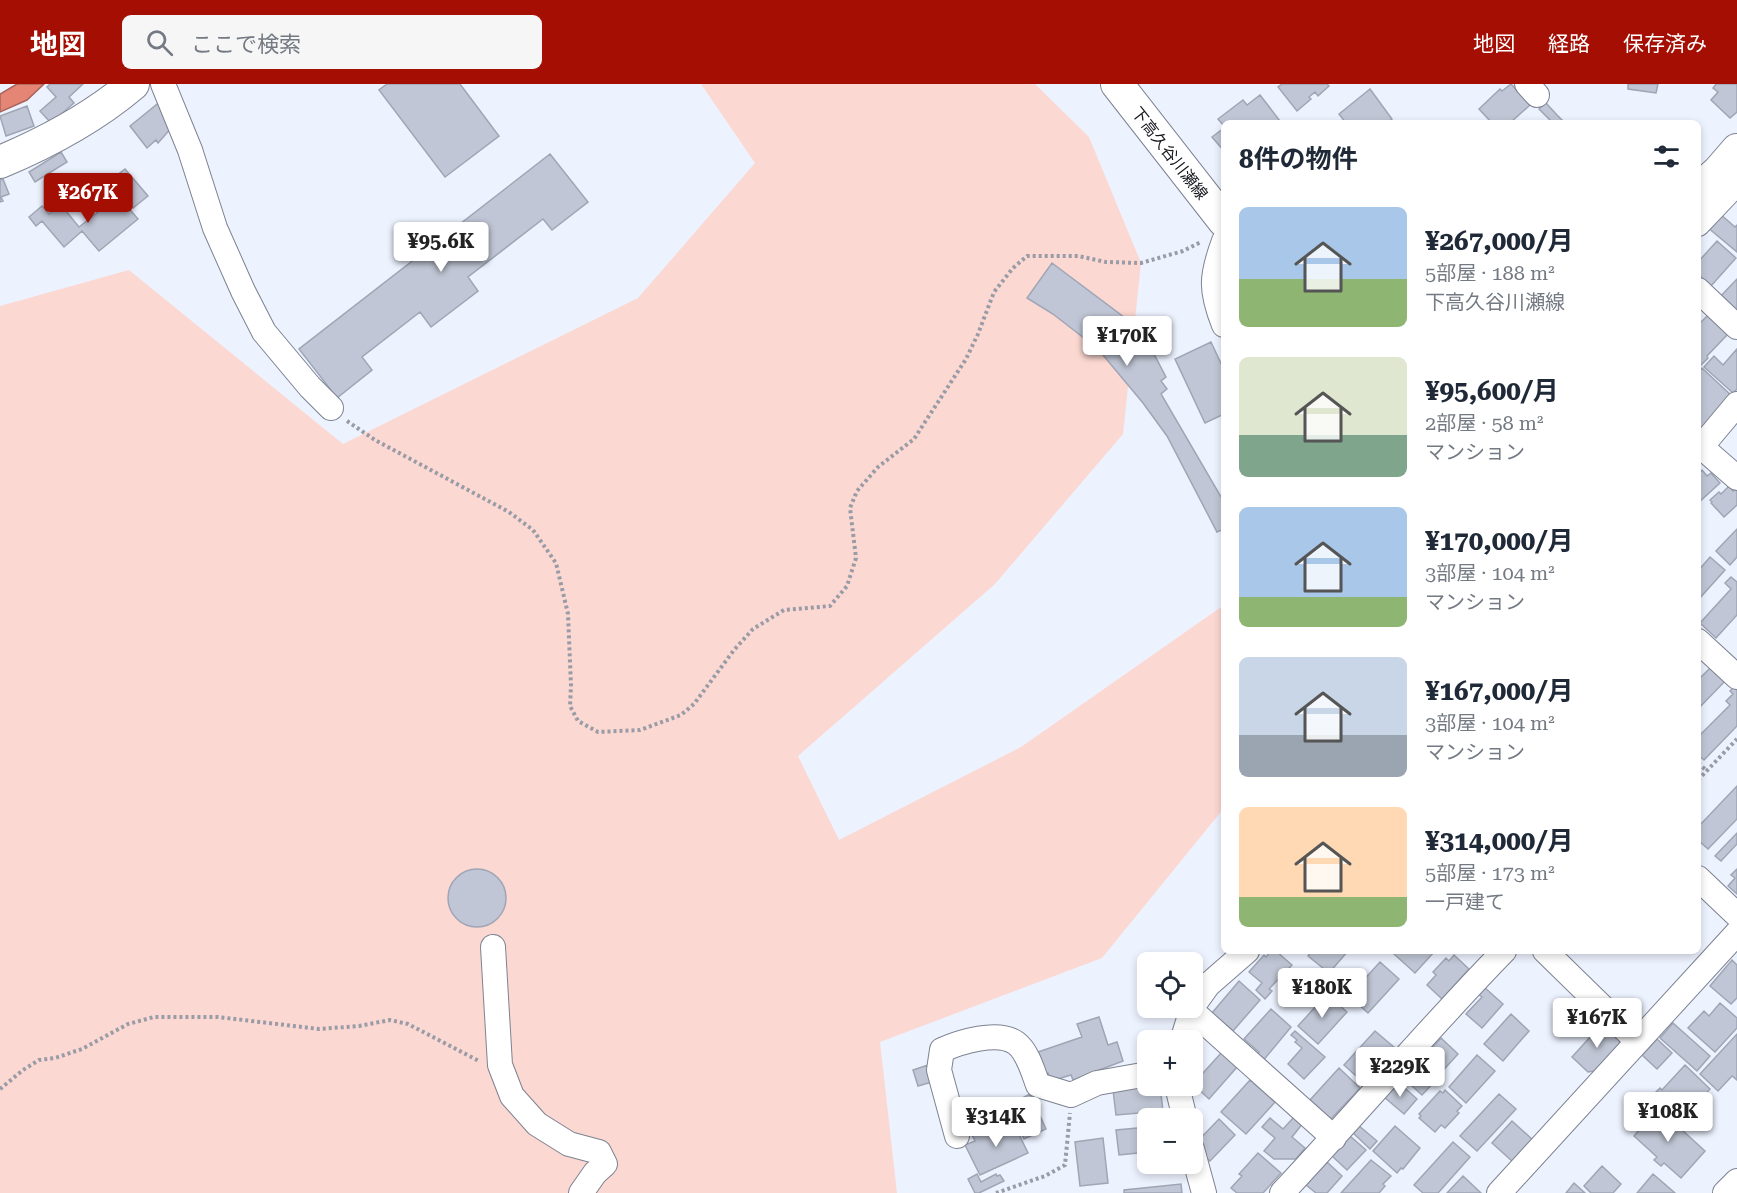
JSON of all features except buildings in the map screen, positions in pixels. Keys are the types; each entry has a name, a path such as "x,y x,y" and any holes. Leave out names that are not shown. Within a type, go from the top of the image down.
{"main road":[{"path":"0,162 73,128 116,99 133,84"},
{"name":"下高久谷川瀬線","path":"1117,84 1217,234"}],"street":[{"path":"163,84 190,150 215,228 264,332 310,387 331,408"},
{"path":"1701,219 1727,177"},
{"path":"1217,234 1216,263 1212,283 1221,311"},
{"path":"1701,293 1737,327"},
{"path":"1701,445 1737,404"},
{"path":"1701,447 1737,478"},
{"path":"1701,644 1737,678"},
{"path":"1701,881 1737,915"},
{"path":"1499,1193 1737,933"},
{"path":"493,947 500,1065 512,1096 537,1124 569,1144 599,1152 605,1164 595,1173 581,1193"},
{"path":"1203,993 1208,985 1244,954"},
{"path":"1284,1192 1453,1004 1501,954"},
{"path":"1548,954 1637,1041"},
{"path":"1200,1018 1334,1138"},
{"path":"957,1136 939,1070 942,1050 962,1041 1004,1037 1017,1043 1026,1055 1038,1085 1071,1095 1097,1083 1137,1076"},
{"path":"1199,1174 1204,1193"},
{"path":"1725,1193 1737,1181"}],"path":[{"path":"331,408 375,440 455,481 509,512 533,530 556,563 568,614 572,686 570,706 578,721 598,732 640,730 681,715 694,704 734,650 753,629 784,610 830,606 848,586 856,558 850,508 857,491 878,467 914,439 966,358 994,292 1013,268 1027,256 1078,256 1106,262 1141,263 1183,251 1217,234"},
{"path":"1701,777 1737,739"},
{"path":"1701,766 1707,771"},
{"path":"0,1089 39,1060 55,1058 82,1049 128,1024 154,1017 218,1017 319,1029 359,1026 390,1020 408,1024 483,1064"},
{"path":"996,1193 1045,1176 1065,1165 1071,1095"}],"shaded area":[{"path":"17,84 44,84 27,100 0,112 0,94"},
{"path":"701,84 1035,84 1089,137 1141,263 1123,434 995,584 798,756 839,840 1021,747 1221,607 1221,812 1102,958 880,1042 897,1193 0,1193 0,306 129,270 343,444 638,298 755,163"}]}
